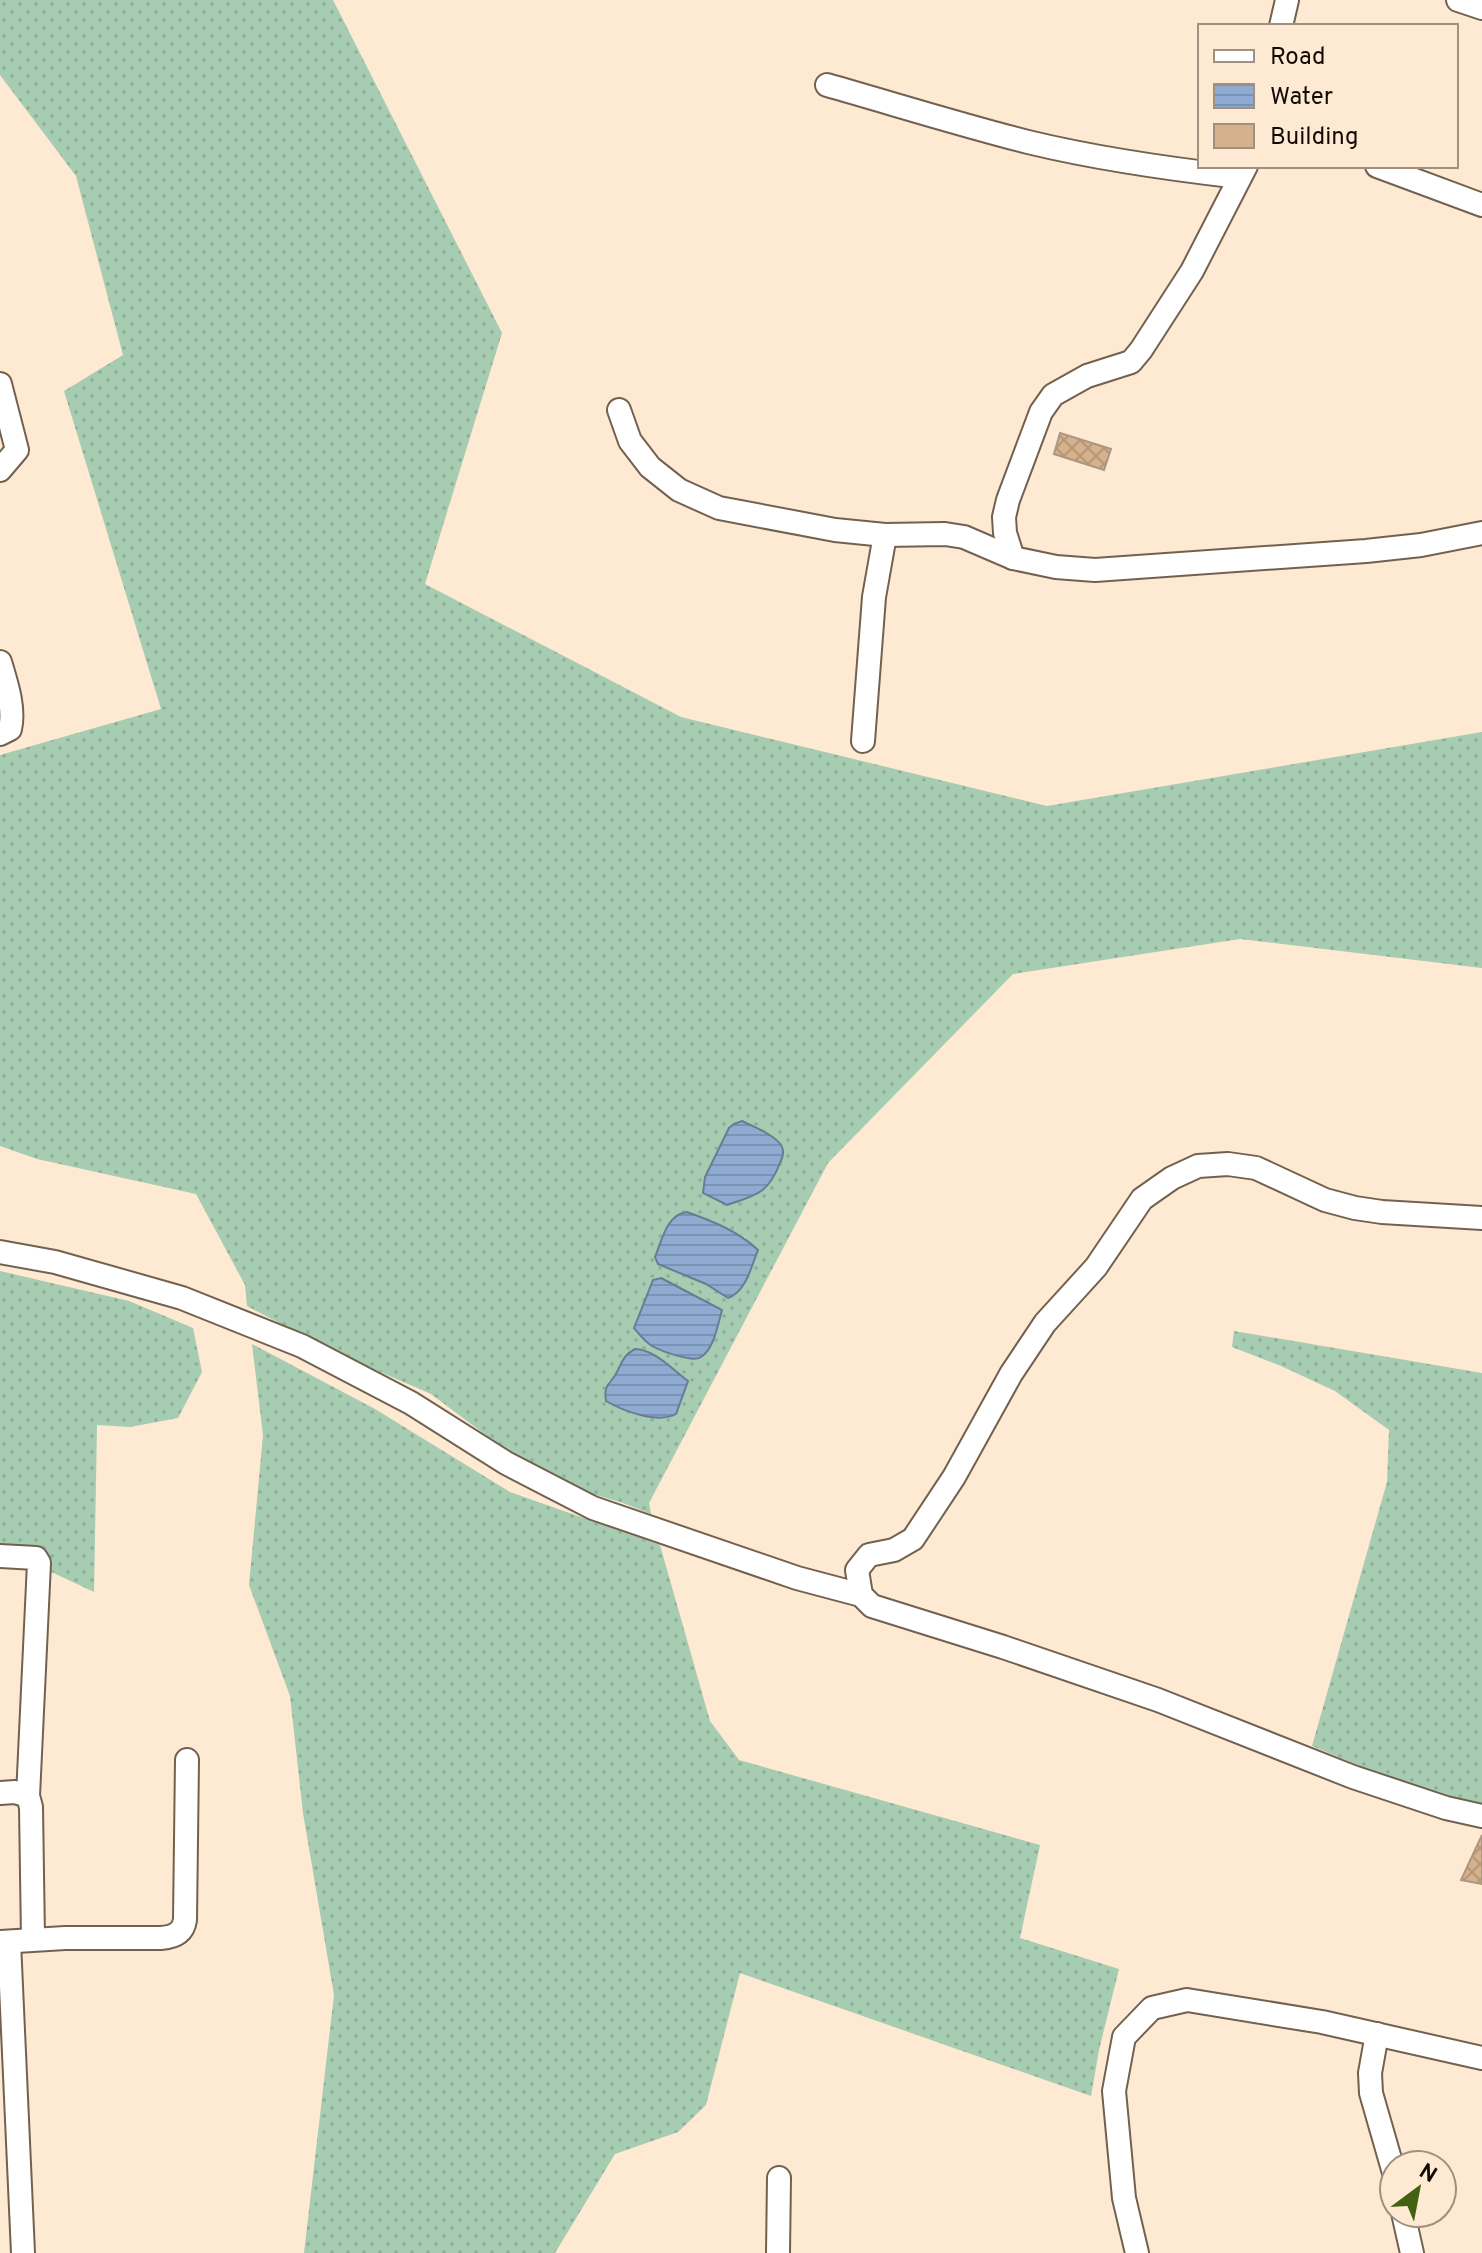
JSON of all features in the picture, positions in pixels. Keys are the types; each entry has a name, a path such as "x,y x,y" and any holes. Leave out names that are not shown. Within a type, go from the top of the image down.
{"street":[{"path":"1281,24 1287,0"},
{"path":"1458,0 1482,8"},
{"path":"827,85 1041,145 1179,171 1243,172 1192,271 1131,362 1087,376 1053,395 1041,412 1004,517 1005,533 1013,558"},
{"path":"1382,168 1482,205"},
{"path":"0,384 17,450 0,470"},
{"path":"619,410 630,441 650,467 679,490 719,508 885,535 945,534 964,537 1013,558 1056,567 1095,570 1366,551 1421,545 1482,533"},
{"path":"863,741 874,597 885,535"},
{"path":"0,662 12,721 10,729 0,734"},
{"path":"861,1595 857,1570 869,1555 894,1550 913,1539 954,1477 1011,1374 1045,1323 1096,1267 1142,1199 1172,1178 1198,1166 1228,1164 1256,1168 1325,1200 1355,1208 1482,1218"},
{"path":"0,1252 55,1262 195,1303 302,1346 411,1403 506,1463 593,1508 807,1581 861,1595 872,1606 1158,1700 1353,1777 1446,1808 1482,1816"},
{"path":"0,1556 36,1558 39,1563 28,1796 31,1807 33,1939"},
{"path":"23,2253 5,1942 161,1938 172,1937 182,1930 185,1920 187,1760"},
{"path":"0,1793 15,1792 28,1796"},
{"path":"1137,2253 1124,2198 1114,2091 1124,2037 1152,2008 1187,2000 1322,2022 1482,2058"},
{"path":"1377,2034 1370,2073 1371,2093 1387,2149"},
{"path":"778,2253 779,2178"},
{"path":"1407,2229 1412,2253"}],"green space":[{"path":"0,0 333,0 502,333 425,584 681,717 1047,806 1482,732 1482,968 1240,939 1013,974 828,1163 649,1503 651,1514 566,1486 515,1457 431,1394 341,1355 247,1306 245,1285 196,1194 37,1159 0,1146 0,755 161,709 64,391 123,355 76,176 0,75","holes":["742,1121 766,1134 703,1193 705,1177 729,1128","687,1212 746,1238 728,1298 706,1284 658,1264 655,1257 672,1218","635,1349 649,1352 688,1381 606,1401 605,1391 609,1381 628,1353"]},
{"path":"0,1271 129,1301 193,1328 202,1372 178,1418 130,1427 97,1425 94,1592 47,1570 0,1567"},
{"path":"1234,1331 1482,1373 1482,1809 1415,1789 1312,1746 1387,1482 1389,1430 1335,1391 1232,1347"},
{"path":"252,1344 375,1409 510,1492 660,1545 710,1721 739,1760 1040,1845 1020,1938 1119,1969 1091,2096 740,1973 706,2105 678,2132 615,2154 555,2253 304,2253 334,1995 303,1813 290,1696 249,1585 263,1435"}],"water":[{"path":"742,1121 773,1137 781,1145 783,1154 766,1187 727,1205 703,1193 705,1177 729,1128"},
{"path":"687,1212 733,1232 758,1250 747,1278 734,1295 728,1298 706,1284 658,1264 655,1257 666,1229 675,1217"},
{"path":"661,1278 722,1310 712,1342 701,1357 684,1357 656,1348 634,1328 653,1280"},
{"path":"635,1349 656,1356 688,1381 676,1414 650,1417 606,1401 607,1387 624,1358"}],"building":[{"path":"1060,433 1111,449 1104,470 1054,454"},
{"path":"1482,1835 1482,1884 1461,1880"}]}
